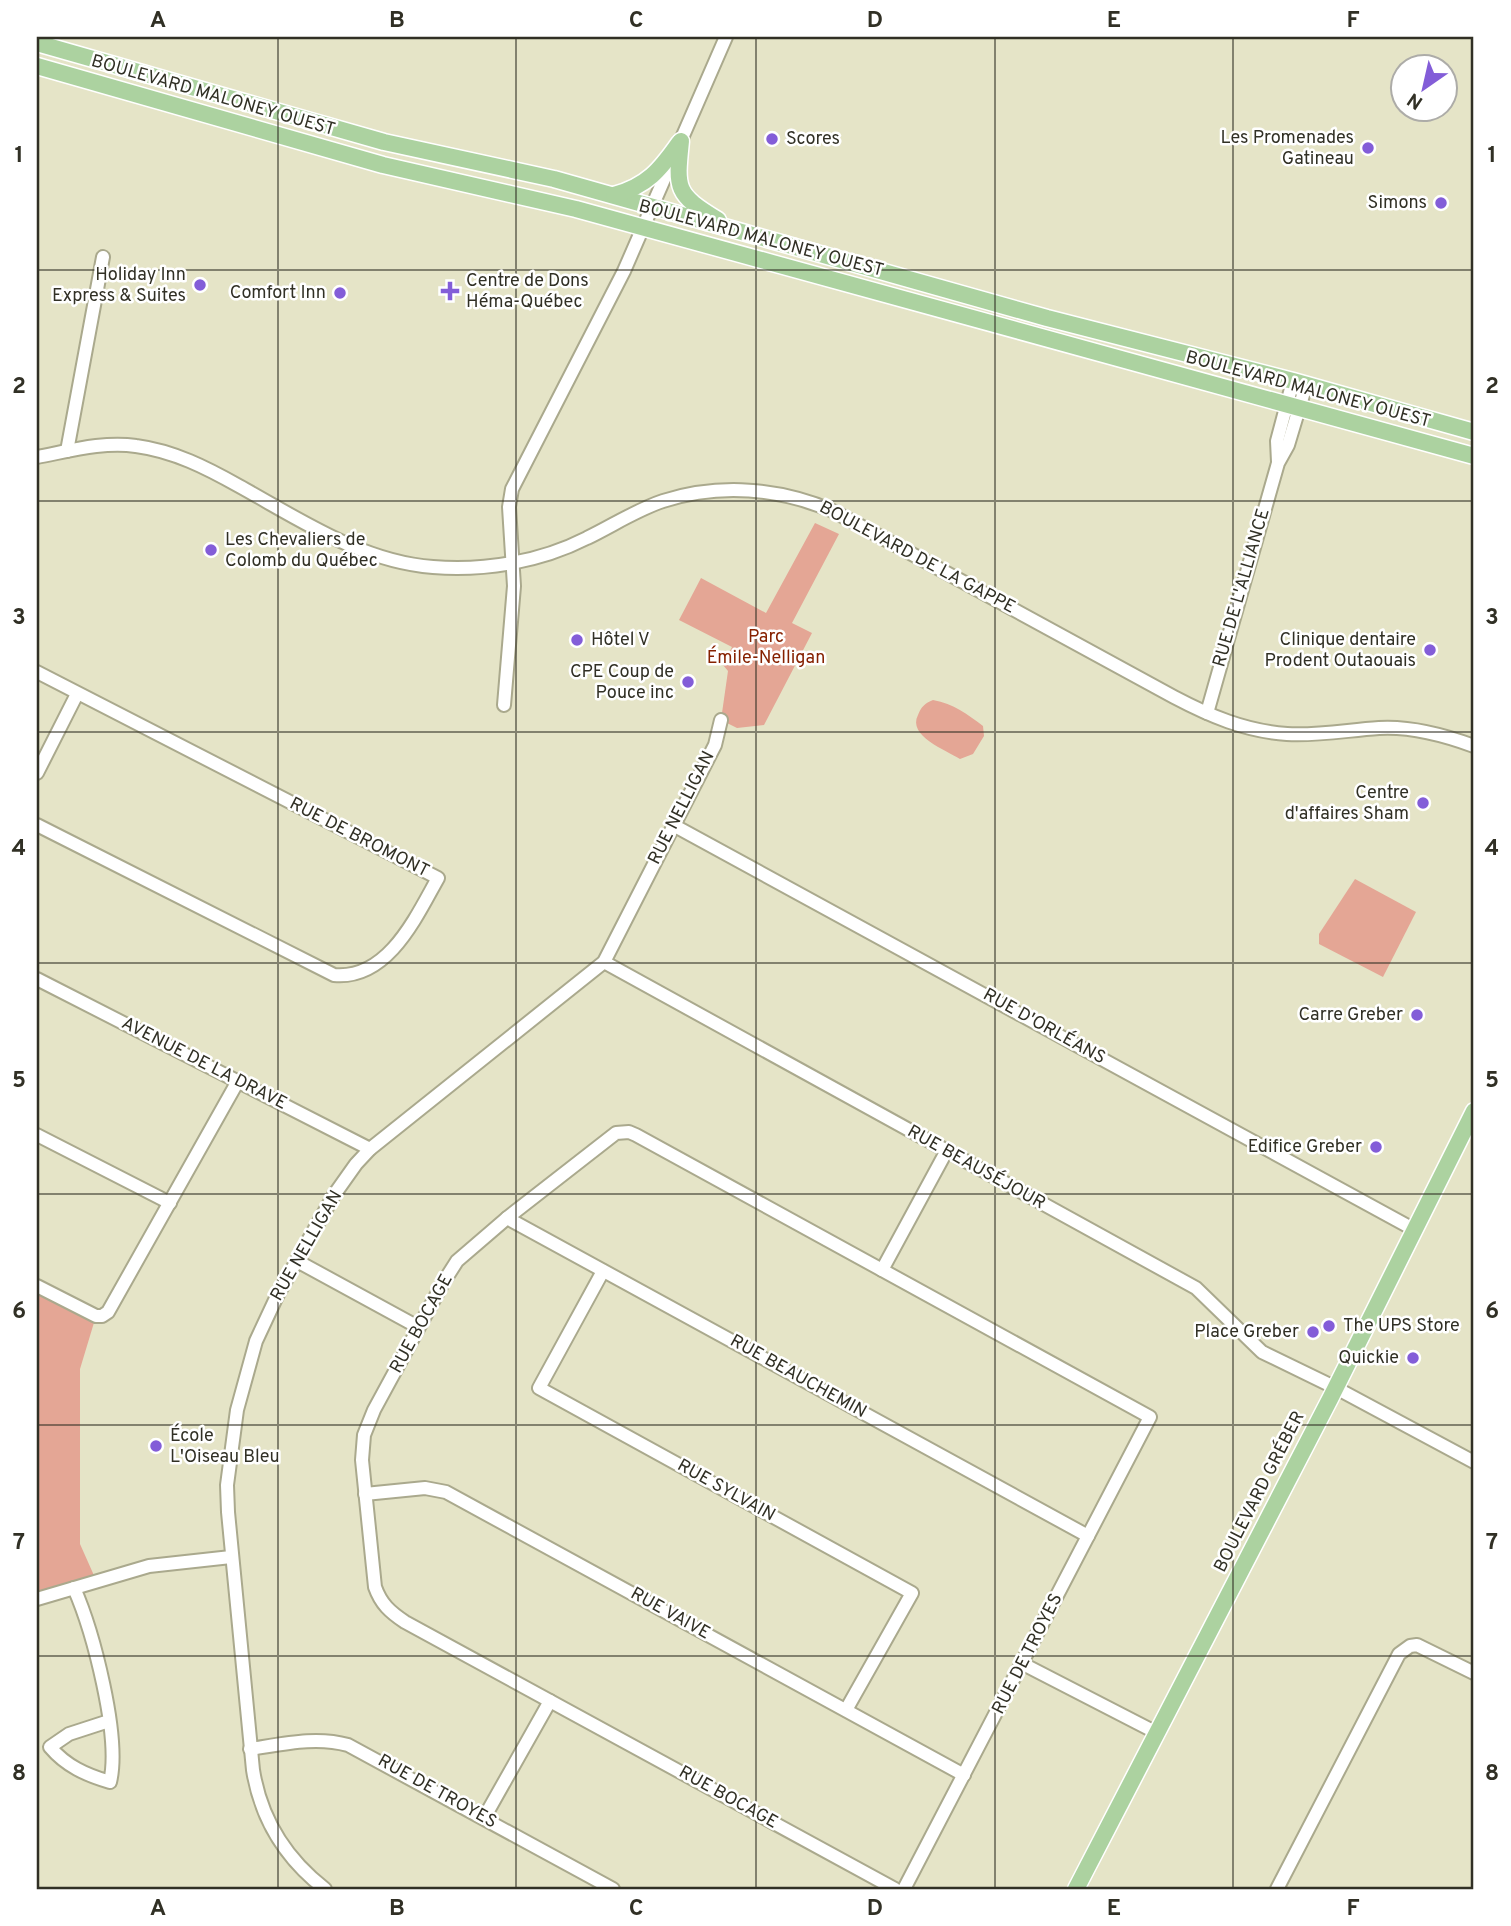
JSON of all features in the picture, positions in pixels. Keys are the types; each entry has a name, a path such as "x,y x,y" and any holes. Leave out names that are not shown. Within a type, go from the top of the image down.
{"main road":[{"name":"BOULEVARD MALONEY OUEST","path":"37,43 411,149 554,179 1037,315 1474,432"},
{"name":"BOULEVARD MALONEY OUEST","path":"37,66 383,165 519,195 642,227 1474,456"},
{"path":"254,128 261,106"},
{"path":"612,195 631,190 647,181 665,164 681,141"},
{"path":"681,141 677,178 683,195 735,230"},
{"name":"BOULEVARD GRÉBER","path":"1076,1889 1336,1388 1474,1111"}],"street":[{"path":"504,705 514,586 509,507 512,489 624,271 726,37"},
{"path":"67,451 103,257"},
{"name":"RUE DE L'ALLIANCE","path":"1206,713 1278,463 1288,445 1299,383"},
{"name":"BOULEVARD DE LA GAPPE","path":"37,457 109,445 134,445 166,451 210,470 336,539 394,560 432,568 513,563 556,551 638,511 683,496 736,490 786,495 833,511 1206,713 1239,726 1272,732 1307,734 1393,728 1427,732 1474,746"},
{"name":"RUE DE BROMONT","path":"37,671 438,878 405,935 376,963 352,975 334,975 37,825"},
{"path":"37,773 77,694"},
{"name":"RUE NELLIGAN","path":"325,1889 299,1866 271,1829 255,1786 250,1749 231,1557 227,1485 237,1410 256,1341 296,1261 345,1178 370,1149 604,962 715,745 721,720"},
{"name":"RUE D'ORLÉANS","path":"673,825 1415,1230"},
{"name":"RUE BEAUSÉJOUR","path":"604,962 1196,1288 1262,1352 1336,1388 1474,1462"},
{"name":"AVENUE DE LA DRAVE","path":"37,979 370,1149"},
{"path":"37,1286 96,1316 108,1312 238,1081"},
{"name":"RUE BOCAGE","path":"895,1889 405,1622 385,1607 375,1587 362,1460 364,1435 374,1410 418,1327 457,1261 507,1217 610,1137 616,1133 629,1132 1150,1417"},
{"path":"37,1135 170,1203"},
{"path":"882,1270 946,1152"},
{"name":"RUE BEAUCHEMIN","path":"507,1217 1088,1536"},
{"path":"296,1261 418,1327"},
{"name":"RUE SYLVAIN","path":"603,1271 538,1388 912,1593 846,1710"},
{"name":"RUE DE TROYES","path":"904,1889 1150,1417"},
{"name":"RUE VAIVE","path":"365,1494 425,1488 446,1492 964,1775"},
{"path":"37,1599 149,1566 231,1557"},
{"path":"74,1588 103,1682 109,1721 114,1767 110,1782 91,1777 63,1762 50,1747 68,1734 109,1721"},
{"path":"1277,1889 1399,1654 1410,1646 1417,1645 1474,1673"},
{"path":"1023,1664 1157,1733"},
{"path":"484,1818 550,1701"},
{"name":"RUE DE TROYES","path":"250,1749 313,1740 348,1745 613,1889"}],"green space":[{"name":"Parc Émile-Nelligan","path":"815,523 839,534 792,623 812,633 764,725 737,728 721,720 728,671 723,665 732,647 679,620 701,578 766,613"},
{"path":"933,700 954,707 983,726 984,736 973,754 960,759 923,736 916,723 919,712"},
{"path":"1355,879 1416,912 1383,977 1319,944 1319,934"},
{"path":"37,1286 96,1316 80,1369 80,1544 96,1580 37,1599"}],"place":[{"name":"Scores","path":"772,139"},
{"name":"Les Promenades Gatineau","path":"1368,148"},
{"name":"Simons","path":"1441,203"},
{"name":"Holiday Inn Express & Suites","path":"200,285"},
{"name":"Centre de Dons Héma-Québec","path":"450,291"},
{"name":"Comfort Inn","path":"340,293"},
{"name":"Les Chevaliers de Colomb du Québec","path":"211,550"},
{"name":"Hôtel V","path":"577,640"},
{"name":"Clinique dentaire Prodent Outaouais","path":"1430,650"},
{"name":"CPE Coup de Pouce inc","path":"688,682"},
{"name":"Centre d'affaires Sham","path":"1423,803"},
{"name":"Carre Greber","path":"1417,1015"},
{"name":"Edifice Greber","path":"1376,1147"},
{"name":"The UPS Store","path":"1329,1326"},
{"name":"Place Greber","path":"1313,1332"},
{"name":"Quickie","path":"1413,1358"},
{"name":"École L'Oiseau Bleu","path":"156,1446"}]}
